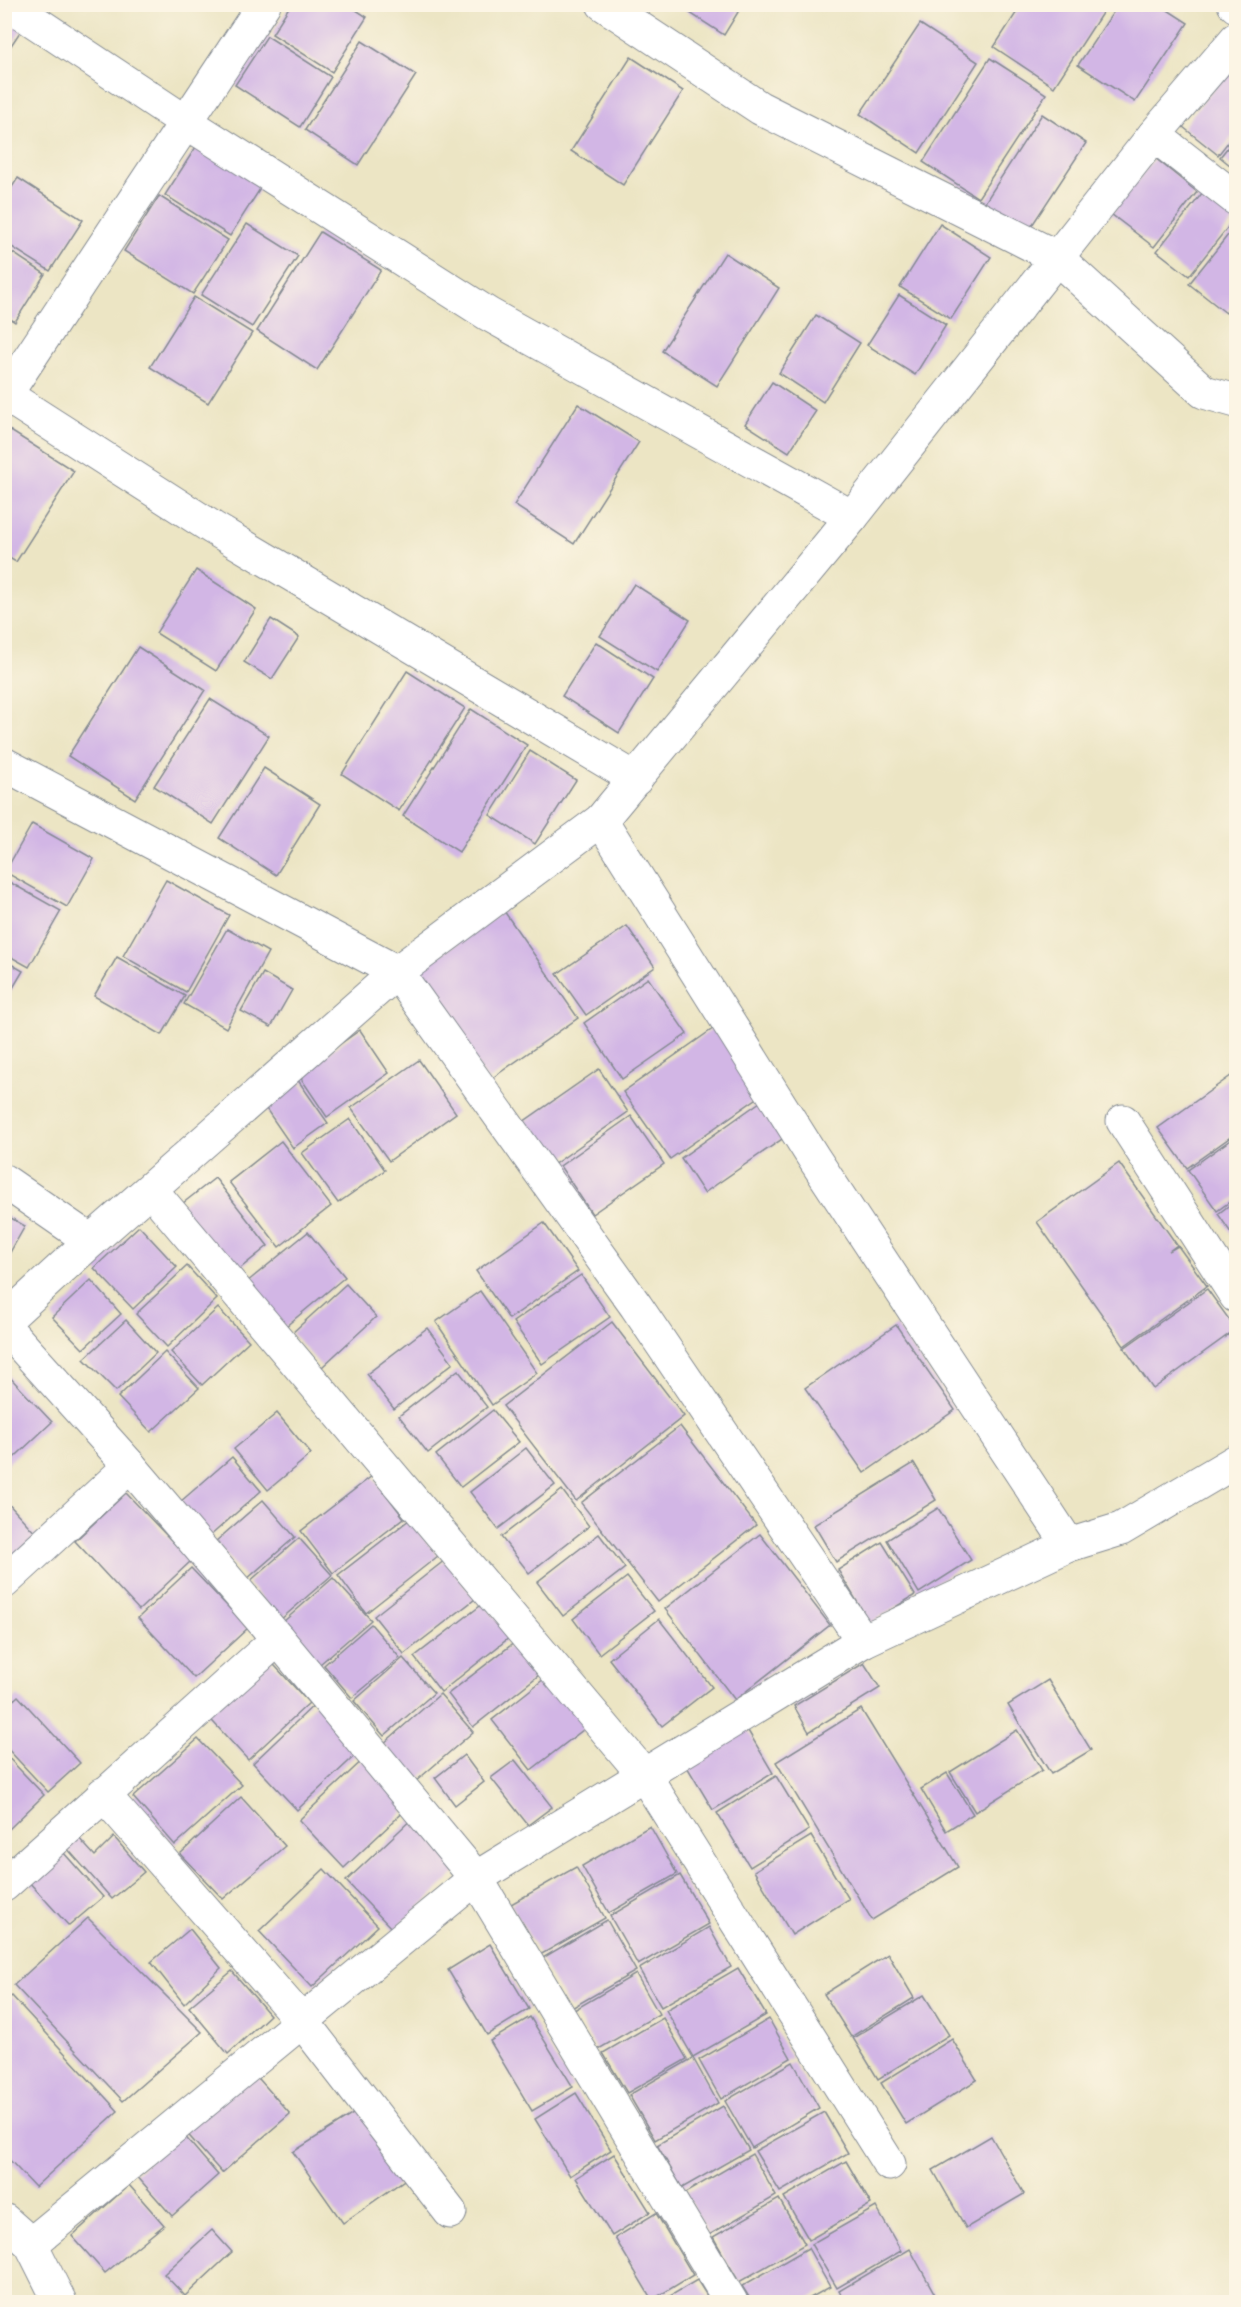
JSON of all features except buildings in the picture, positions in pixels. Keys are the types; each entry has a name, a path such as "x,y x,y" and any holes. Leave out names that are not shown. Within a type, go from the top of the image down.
{"street":[{"path":"8,4 186,122 488,314 852,517"},
{"path":"264,4 5,395 213,528 636,779"},
{"path":"603,4 760,108 1056,257 1204,392 1236,401"},
{"path":"4,1321 91,1241 397,972 601,820 852,517 1154,135 1236,39"},
{"path":"1154,135 1236,199"},
{"path":"4,764 397,972 636,1306 863,1641"},
{"path":"601,820 813,1157 1069,1545"},
{"path":"1123,1121 1236,1296"},
{"path":"4,1181 91,1241"},
{"path":"151,1190 645,1776 889,2164"},
{"path":"4,1326 129,1466 278,1639 476,1878 731,2302"},
{"path":"31,2244 476,1878 863,1641 1069,1545 1121,1529 1236,1461"},
{"path":"4,1582 129,1466"},
{"path":"4,1885 278,1639"},
{"path":"103,1794 302,2021 450,2212"},
{"path":"4,2220 31,2244 60,2302"}]}
